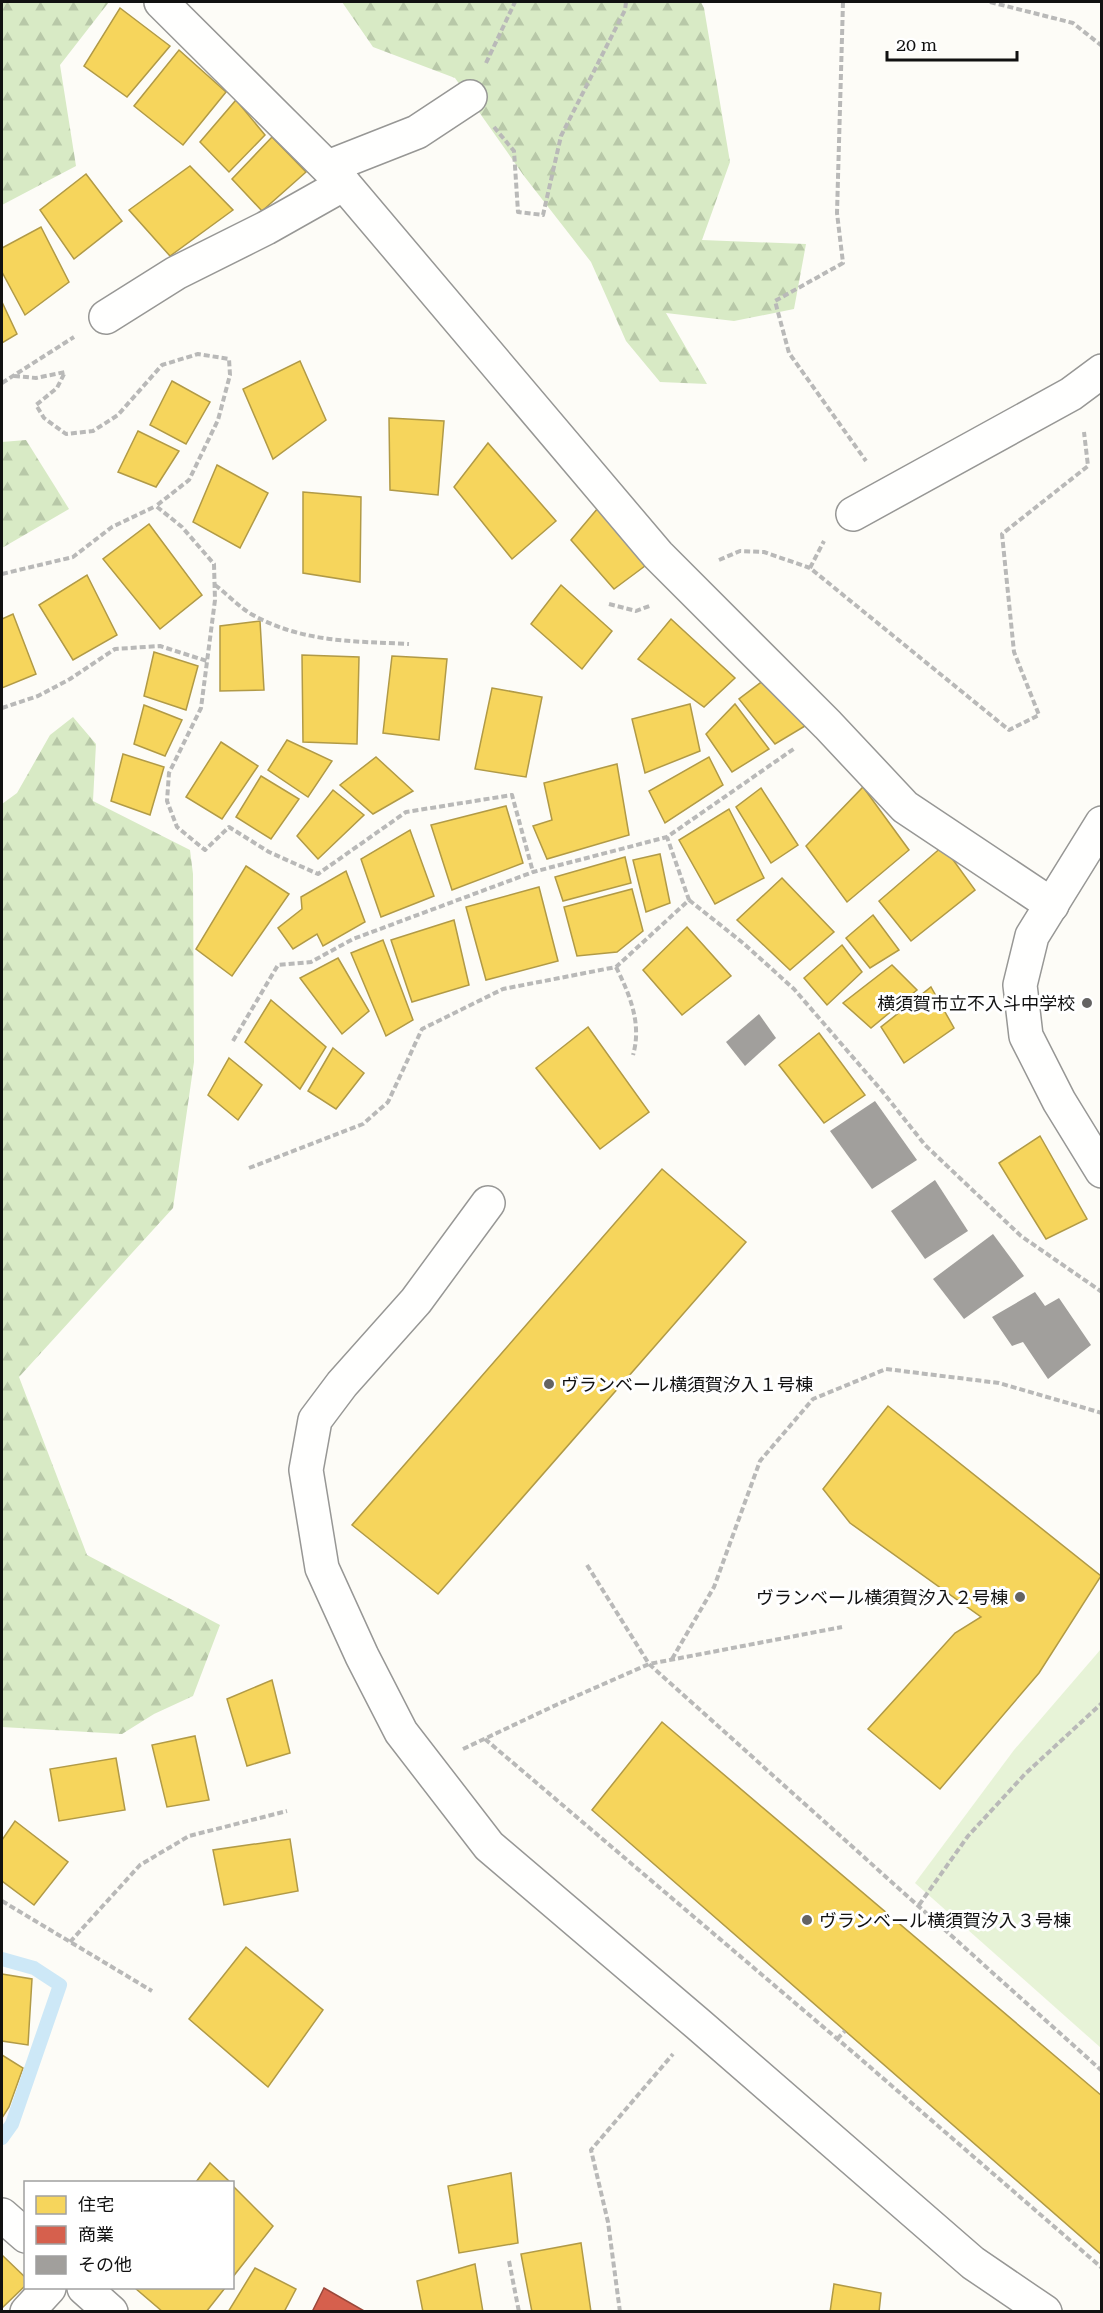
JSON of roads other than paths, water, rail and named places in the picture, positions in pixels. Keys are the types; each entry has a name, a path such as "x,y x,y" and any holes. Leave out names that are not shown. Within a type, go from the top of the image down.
{"street":[{"path":"161,2 336,176 658,555 828,725 905,807 1052,905"},
{"path":"106,317 176,273 266,228 336,176 417,132 470,97"},
{"path":"853,514 1071,394 1101,371"},
{"path":"1101,823 1032,936 1020,985 1026,1036 1059,1101 1101,1171"},
{"path":"488,1203 416,1301 342,1384 315,1420 306,1470 322,1568 362,1656 401,1732 489,1846 973,2263 1045,2312"},
{"path":"2,2215 24,2234"},
{"path":"27,2312 48,2289"},
{"path":"85,2289 111,2312"}],"waterway":[{"path":"2,1959 34,1968 60,1985 12,2124 2,2138"}],"place":[{"name":"横須賀市立不入斗中学校","path":"1087,1003"},
{"name":"ヴランベール横須賀汐入１号棟","path":"549,1384"},
{"name":"ヴランベール横須賀汐入２号棟","path":"1020,1597"},
{"name":"ヴランベール横須賀汐入３号棟","path":"807,1920"}]}
